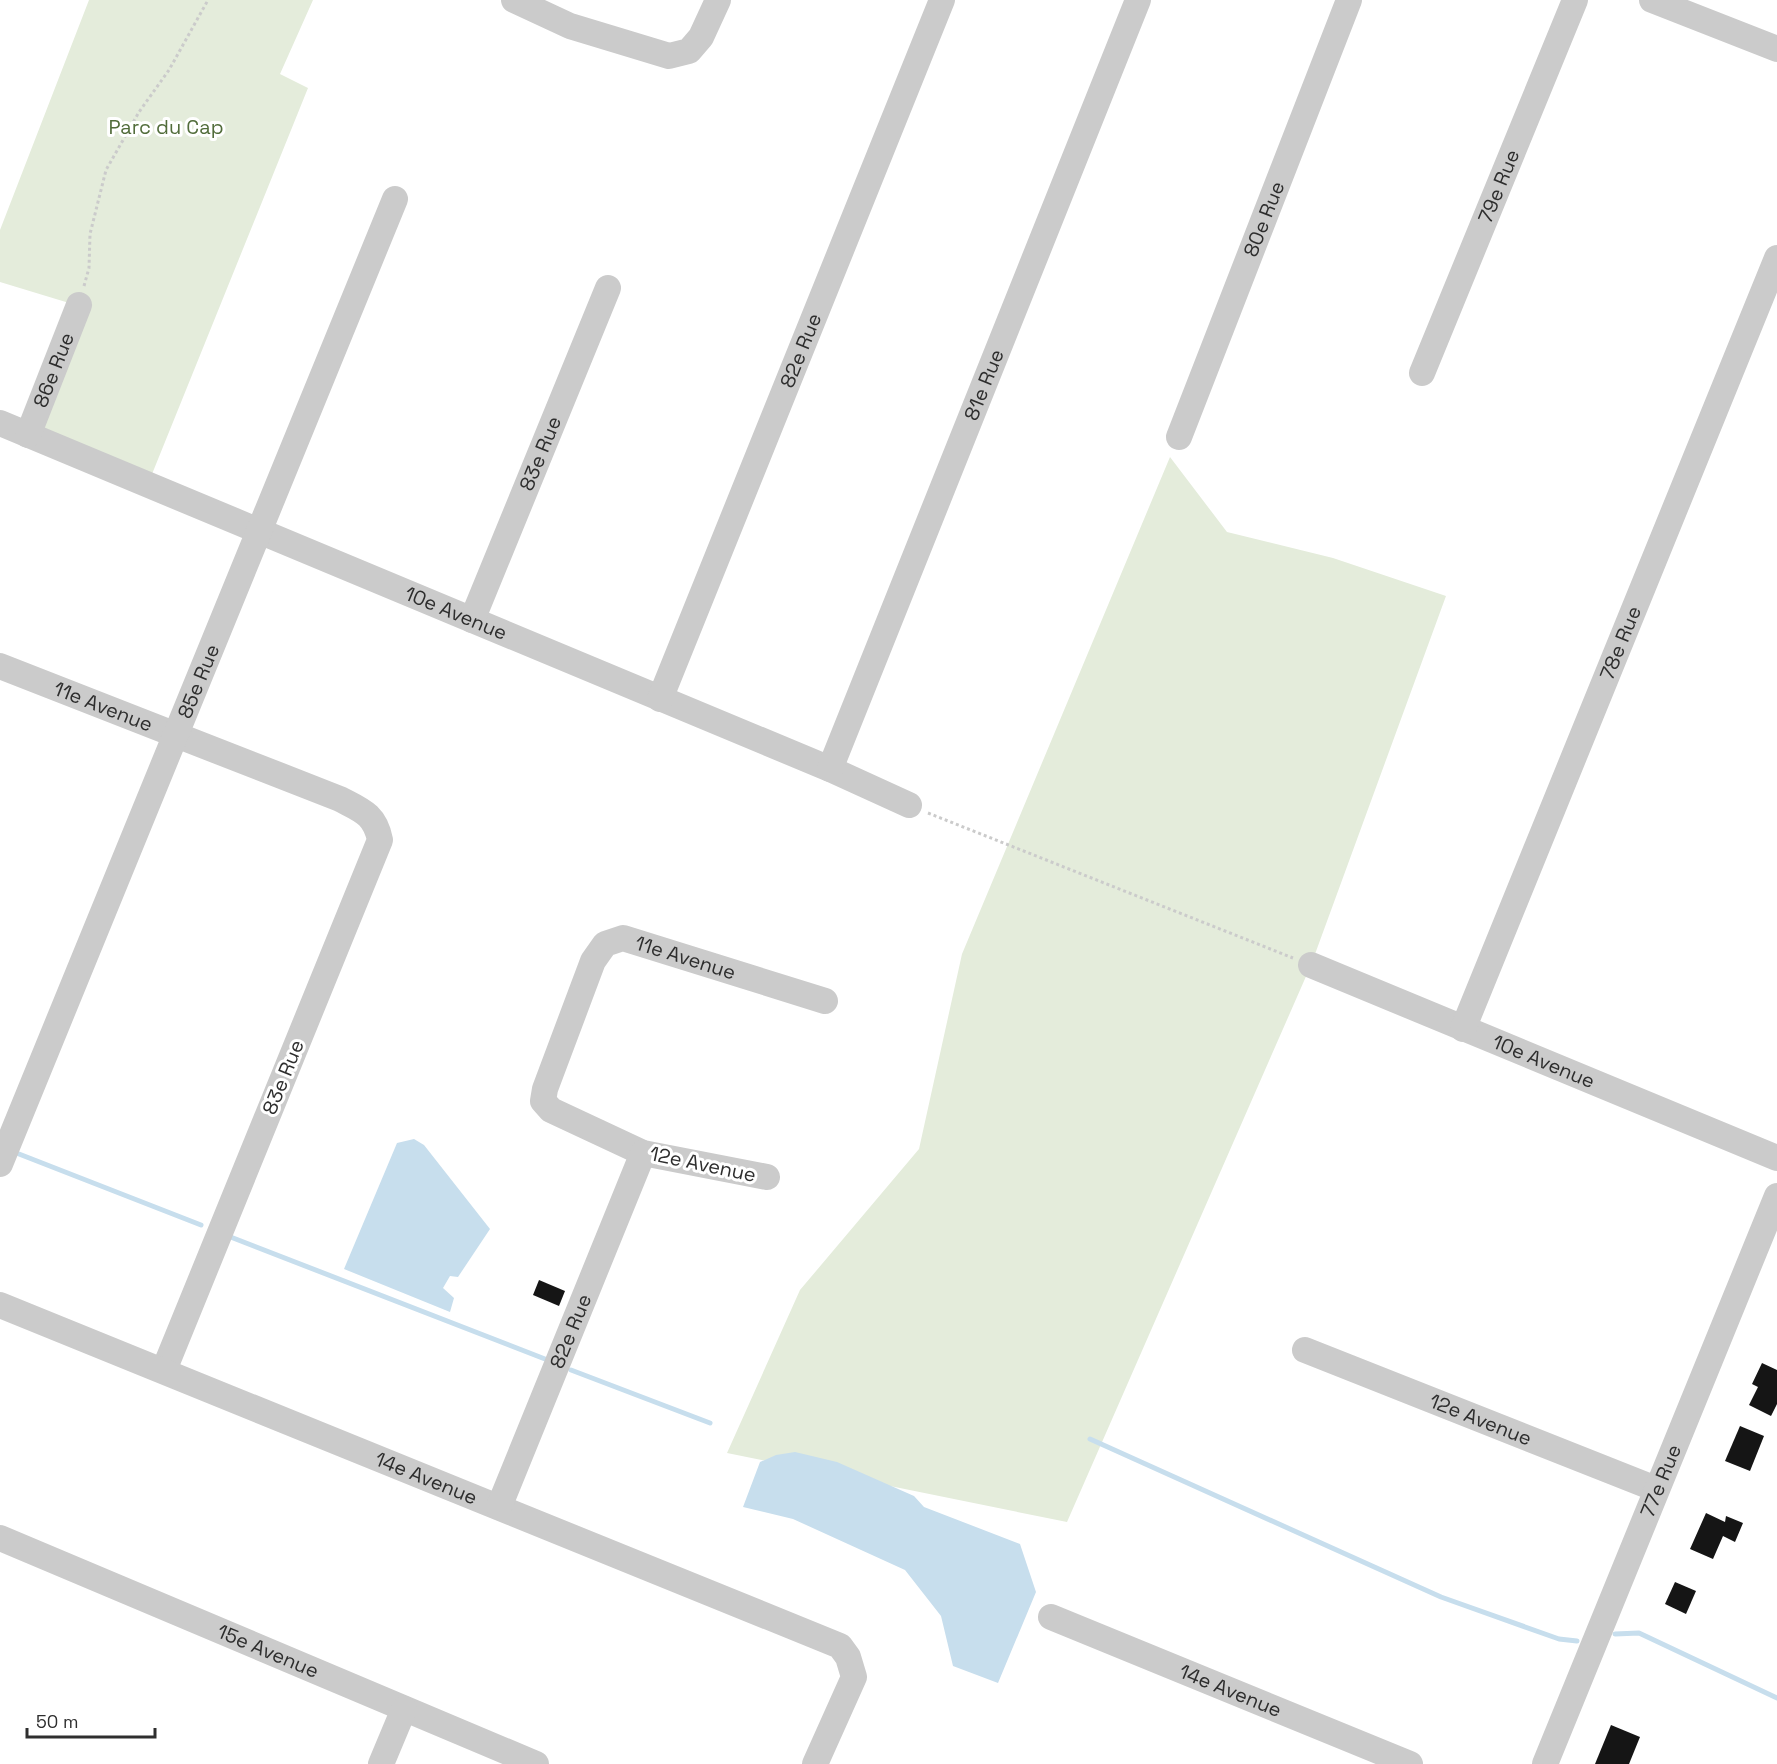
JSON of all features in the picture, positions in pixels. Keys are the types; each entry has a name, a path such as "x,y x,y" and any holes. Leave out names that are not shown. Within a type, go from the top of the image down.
{"street":[{"path":"514,0 570,26 669,56 689,51 701,37 718,0"},
{"name":"82e Rue","path":"660,699 942,0"},
{"name":"81e Rue","path":"830,770 1138,0"},
{"name":"80e Rue","path":"1179,437 1349,0"},
{"name":"79e Rue","path":"1422,373 1575,0"},
{"path":"1652,0 1777,49"},
{"name":"85e Rue","path":"0,1164 395,199"},
{"name":"78e Rue","path":"1462,1029 1777,258"},
{"name":"83e Rue","path":"472,620 608,288"},
{"name":"86e Rue","path":"28,435 79,305"},
{"name":"10e Avenue","path":"0,423 909,805"},
{"name":"11e Avenue","path":"0,666 340,799"},
{"name":"83e Rue","path":"164,1370 380,840 374,820 362,810 340,799"},
{"name":"11e Avenue","path":"543,1101 545,1089 593,961 605,944 623,938 825,1001"},
{"name":"10e Avenue","path":"1311,965 1777,1158"},
{"name":"12e Avenue","path":"543,1101 552,1110 644,1153 767,1177"},
{"name":"82e Rue","path":"499,1507 644,1153"},
{"name":"77e Rue","path":"1545,1764 1777,1196"},
{"name":"14e Avenue","path":"0,1305 840,1646 848,1657 854,1677 815,1764"},
{"name":"12e Avenue","path":"1305,1350 1656,1489"},
{"name":"15e Avenue","path":"0,1538 536,1764"},
{"name":"14e Avenue","path":"1051,1617 1410,1764"},
{"path":"381,1764 404,1709"}],"path":[{"path":"79,305 89,268 90,234 106,170 138,112 180,52 208,0"},
{"path":"909,805 1311,965"}],"green space":[{"name":"Parc du Cap","path":"89,0 313,0 280,74 308,88 148,484 28,435 79,306 0,282 0,230"},
{"path":"1170,457 1227,532 1333,558 1446,596 1311,965 1067,1522 727,1453 800,1290 919,1149 962,954"}],"water":[{"path":"414,1139 424,1145 490,1229 458,1277 450,1276 443,1288 454,1298 450,1312 344,1269 397,1143"},
{"path":"795,1452 837,1462 914,1496 924,1507 1020,1544 1036,1592 998,1683 953,1666 941,1616 905,1570 793,1519 743,1507 760,1462 776,1455"}],"building":[{"path":"539,1280 565,1291 559,1306 533,1295"},
{"path":"1762,1363 1777,1370 1777,1404 1771,1416 1749,1405 1758,1387 1752,1384"},
{"path":"1740,1426 1764,1436 1750,1471 1725,1461"},
{"path":"1706,1513 1725,1522 1726,1516 1743,1523 1735,1542 1723,1536 1713,1559 1690,1549"},
{"path":"1675,1582 1696,1591 1686,1614 1665,1604"},
{"path":"1611,1725 1640,1737 1629,1764 1595,1764"}],"waterway":[{"path":"19,1154 201,1225"},
{"path":"228,1236 545,1359"},
{"path":"571,1370 710,1423"},
{"path":"1090,1439 1441,1597 1559,1639 1577,1641"},
{"path":"1615,1634 1639,1633 1777,1698"}]}
